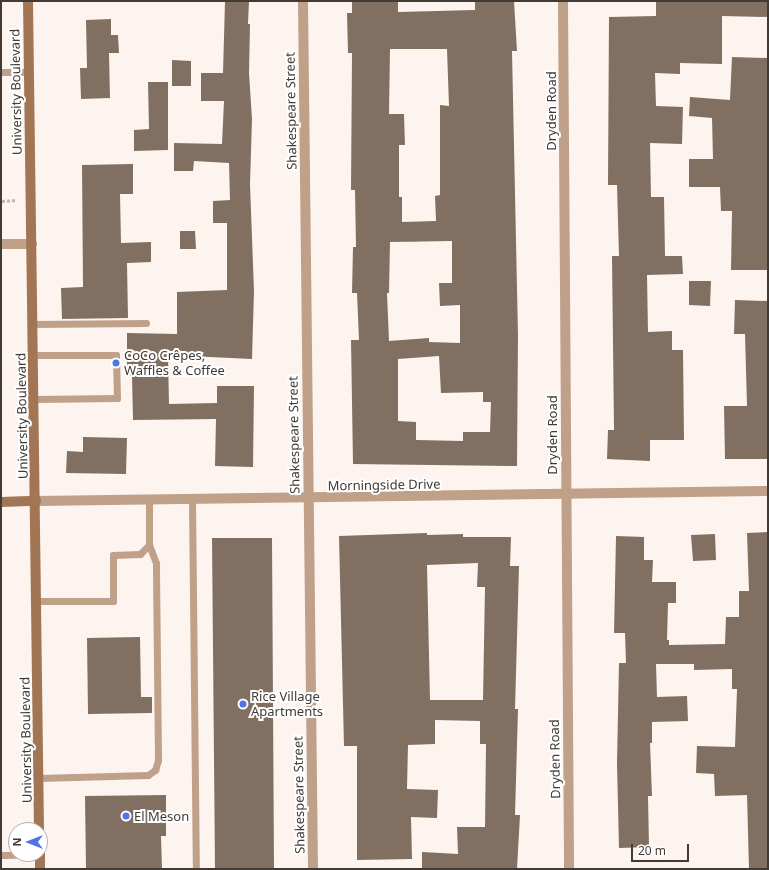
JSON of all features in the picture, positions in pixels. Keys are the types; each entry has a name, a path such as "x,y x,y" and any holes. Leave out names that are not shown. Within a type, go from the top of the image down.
{"main road":[{"name":"University Boulevard","path":"28,1 35,399 39,822"},
{"name":"Morningside Drive","path":"1,502 36,501"}],"street":[{"name":"Shakespeare Street","path":"303,1 313,869"},
{"name":"Dryden Road","path":"563,1 565,495 569,869"},
{"path":"1,244 32,244"},
{"name":"Morningside Drive","path":"36,501 308,499 768,491"}],"lane":[{"path":"1,72 29,72"},
{"path":"33,324 146,323"},
{"path":"34,356 116,356 117,398 35,399"},
{"path":"39,778 148,775 155,770 158,760 156,563 150,545 149,500"},
{"path":"192,500 196,869"},
{"path":"37,601 113,601 113,555 140,554 150,545"}],"building":[{"path":"225,1 249,1 249,73 252,119 250,184 254,291 252,359 168,355 169,404 217,403 217,386 254,386 253,467 215,466 216,419 133,420 132,376 127,376 127,333 177,334 177,292 227,290 227,223 213,223 213,201 230,200 229,163 194,161 193,171 174,171 174,143 222,144 224,101 201,101 201,73 223,73"},
{"path":"352,1 398,1 398,12 475,10 475,1 514,1 517,51 512,51 518,335 517,466 353,464 351,340 359,340 357,293 352,293 353,247 356,247 355,190 351,190 352,53 348,53 347,13 352,13","holes":["390,49 447,49 449,106 440,105 440,195 435,196 436,221 402,222 402,197 399,197 399,145 405,145 404,114 389,114","452,241 452,283 439,283 440,306 460,305 460,343 429,342 429,338 389,341 387,293 389,293 390,242","439,356 441,393 483,392 483,402 491,402 490,432 463,432 463,441 416,440 416,422 398,421 398,359"]},
{"path":"656,1 768,1 768,17 722,16 722,64 680,63 680,74 655,73 656,106 683,107 682,144 650,143 651,197 664,197 665,256 682,256 683,274 647,275 648,332 672,331 672,350 683,350 684,440 650,440 650,461 607,459 608,430 614,430 612,256 619,256 617,185 608,185 609,17 656,16"},
{"path":"111,19 111,35 118,35 119,53 109,53 110,98 81,99 80,68 87,68 86,20"},
{"path":"732,57 767,58 768,270 731,270 732,211 721,211 720,187 689,187 689,159 713,159 712,118 689,116 690,97 730,100"},
{"path":"172,60 191,61 191,86 172,86"},
{"path":"148,82 168,82 168,150 134,151 134,130 149,129"},
{"path":"133,164 133,194 120,194 121,243 151,242 151,262 127,263 128,318 62,319 61,288 83,287 82,165"},
{"path":"180,231 195,231 196,249 180,249"},
{"path":"689,281 711,281 710,306 689,305"},
{"path":"735,300 768,301 768,459 725,459 724,406 747,406 745,334 734,334"},
{"path":"83,437 127,438 126,474 66,473 67,451 83,452"},
{"path":"768,532 768,869 749,869 747,795 715,796 714,774 696,773 697,746 735,747 737,689 732,689 732,669 694,670 694,664 656,664 657,697 687,696 688,721 652,722 652,743 650,743 652,796 648,796 649,847 619,848 617,763 619,663 626,663 625,633 614,633 616,536 644,537 644,560 653,560 652,582 676,582 676,603 668,603 667,640 669,640 669,645 725,644 726,617 739,617 739,591 749,591 747,533"},
{"path":"427,533 427,535 463,534 463,537 511,537 510,566 519,566 515,709 518,709 515,815 520,815 517,869 422,869 422,852 458,854 457,827 485,827 486,744 480,744 480,721 435,720 435,744 408,745 407,789 438,790 437,818 411,817 412,859 357,860 357,746 344,746 339,536","holes":["478,563 477,587 485,587 483,700 430,700 427,565"]},
{"path":"715,534 716,560 693,561 691,535"},
{"name":"Rice Village Apartments","path":"212,538 272,538 274,869 215,869"},
{"path":"140,637 141,697 152,697 152,713 88,714 87,638"},
{"name":"El Meson","path":"166,795 166,836 161,836 162,869 86,869 85,796"}],"place":[{"name":"CoCo Crêpes, Waffles & Coffee","path":"116,363"},
{"name":"Rice Village Apartments","path":"243,704"},
{"name":"El Meson","path":"126,816"}]}
